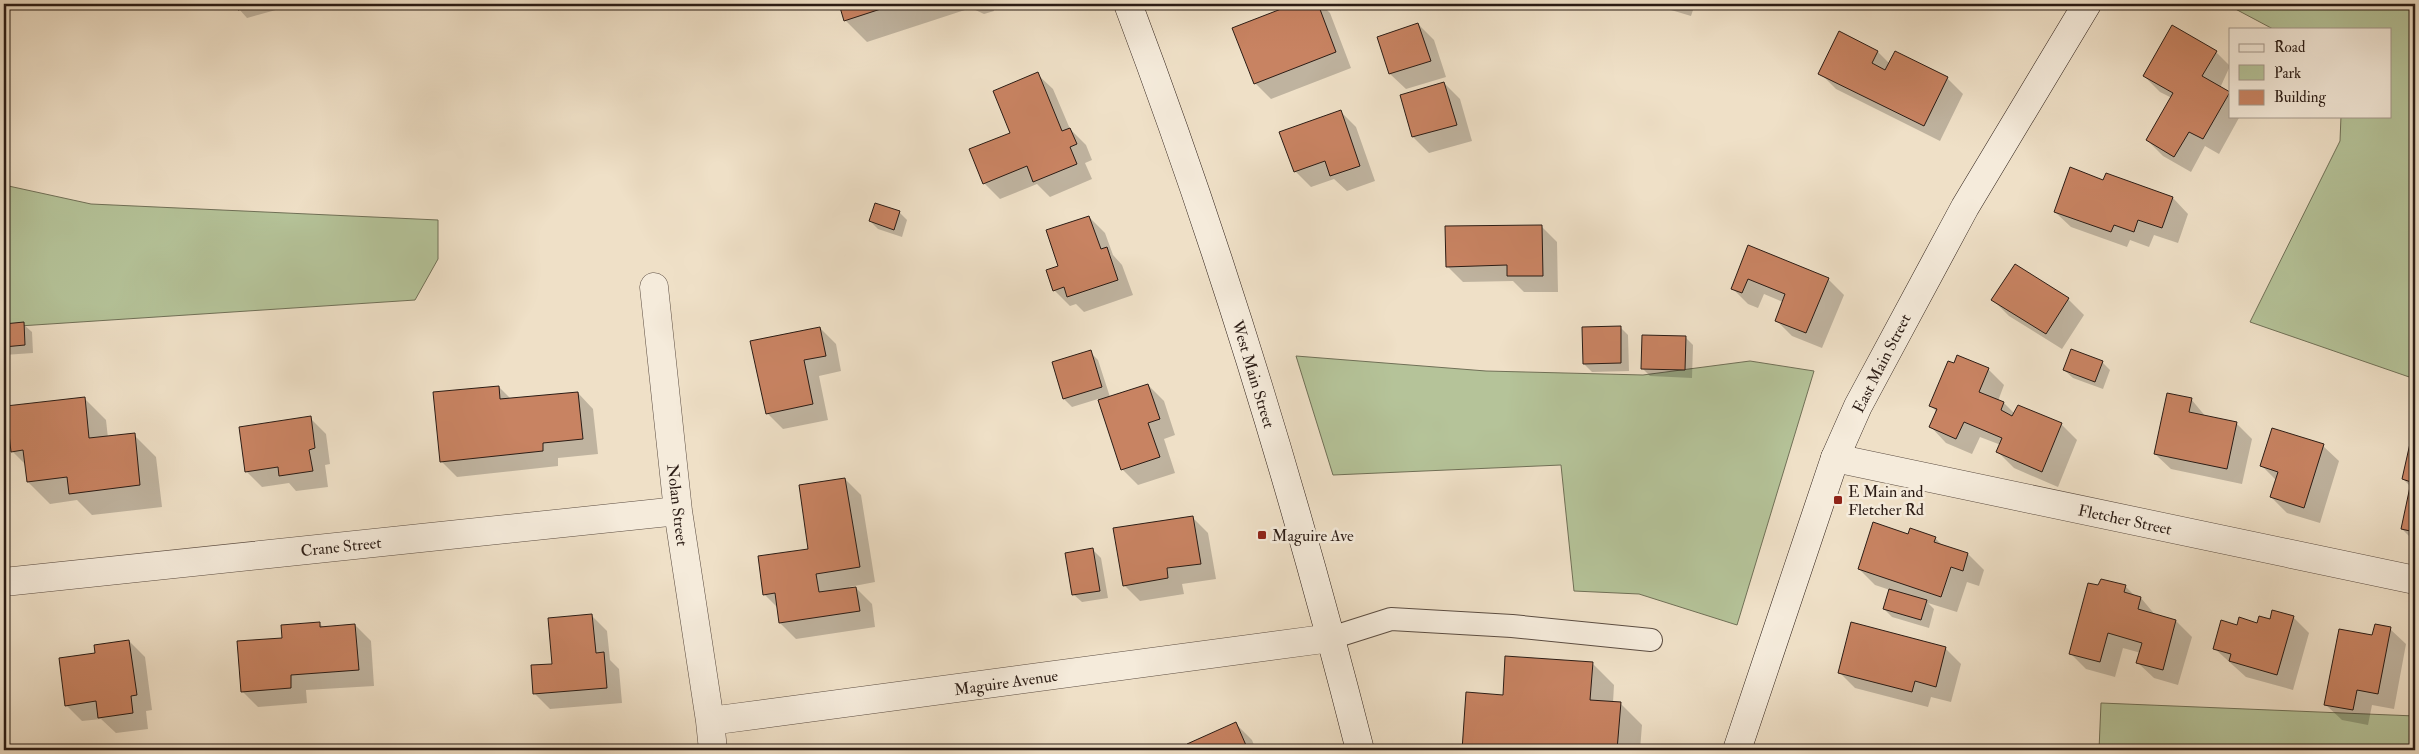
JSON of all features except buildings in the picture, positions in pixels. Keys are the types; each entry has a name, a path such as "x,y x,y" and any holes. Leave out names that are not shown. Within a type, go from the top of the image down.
{"street":[{"name":"West Main Street","path":"1128,4 1195,187 1288,484 1360,750"},
{"name":"East Main Street","path":"1737,750 1834,458 1894,337 1961,216 2087,4"},
{"name":"Nolan Street","path":"654,287 678,511 710,721"},
{"name":"Fletcher Street","path":"1834,458 2415,580"},
{"name":"Crane Street","path":"4,582 678,511"},
{"name":"Maguire Avenue","path":"710,721 1331,638"},
{"path":"710,721 713,750"}],"lane":[{"path":"1331,638 1391,618 1512,626 1651,640"}],"green space":[{"path":"2226,4 2415,4 2415,379 2250,322 2340,141 2341,118 2392,118 2392,28 2271,28"},
{"path":"4,185 91,204 438,220 438,259 415,300 4,327"},
{"path":"1296,356 1486,371 1643,375 1750,361 1814,371 1737,625 1639,594 1574,591 1561,465 1333,475"},
{"path":"2101,703 2415,716 2415,750 2099,750"}],"place":[{"name":"E Main and Fletcher Rd","path":"1838,500"},
{"name":"Maguire Ave","path":"1262,535"}]}
